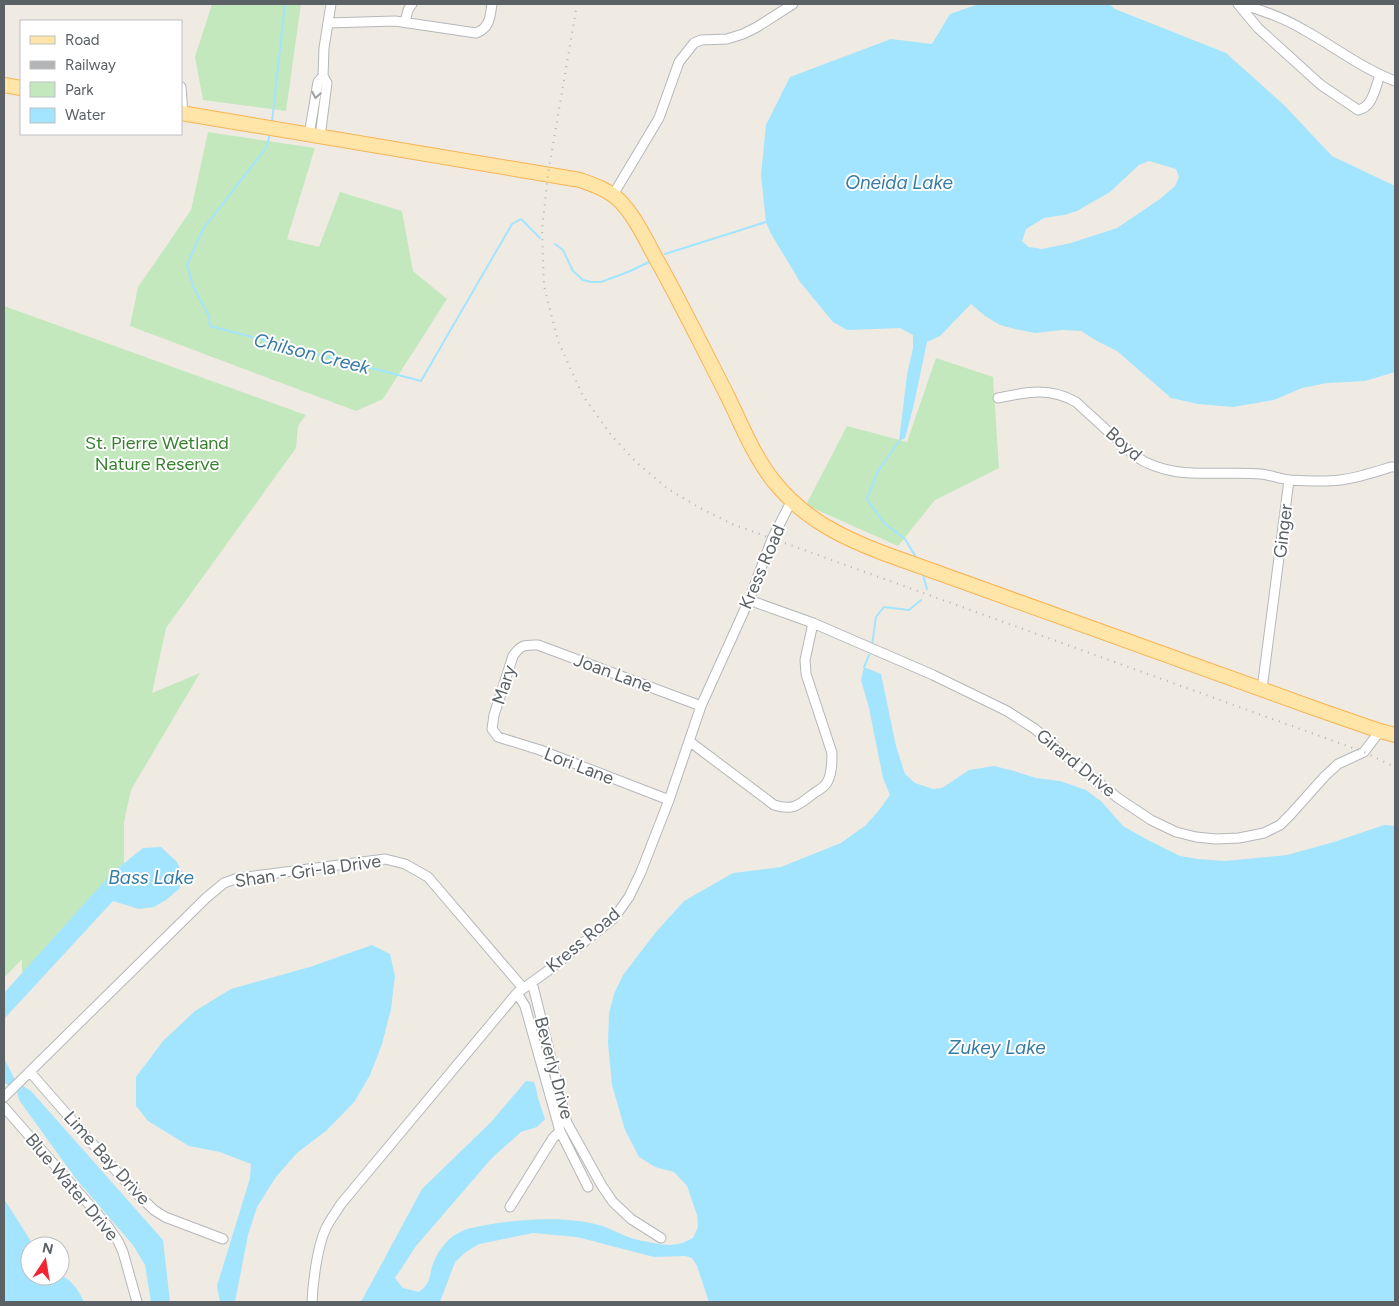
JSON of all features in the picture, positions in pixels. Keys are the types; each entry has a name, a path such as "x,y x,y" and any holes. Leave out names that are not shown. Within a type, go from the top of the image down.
{"main road":[{"path":"4,85 20,88"},
{"path":"182,113 580,180 594,185 613,195 632,216 688,316 758,457 775,483 806,514 824,526 865,546 1395,735"}],"street":[{"path":"315,136 318,82 323,76 324,48 331,4"},
{"path":"405,22 408,10 412,4"},
{"path":"328,23 405,22 476,33 484,29 490,20 492,4"},
{"path":"613,195 659,118 679,62 694,43 701,40 727,39 743,34 793,4"},
{"path":"1239,4 1259,9 1302,29 1380,75 1395,81"},
{"path":"1239,4 1258,28 1314,78 1358,110 1365,109 1371,100 1380,75"},
{"name":"Boyd","path":"998,398 1035,392 1051,392 1066,396 1076,402 1135,456 1159,468 1195,474 1272,475 1289,480"},
{"name":"Ginger","path":"1262,689 1289,480 1339,480 1395,467"},
{"name":"Kress Road","path":"312,1302 313,1284 326,1229 341,1204 520,991 614,918 630,897 669,800 701,706 749,600 772,539 792,500"},
{"name":"Girard Drive","path":"749,600 813,623 932,675 1007,711 1036,729 1118,798 1151,820 1176,832 1196,837 1216,839 1238,838 1264,832 1280,825 1325,776 1338,764 1364,752 1380,731"},
{"path":"689,741 774,805 782,808 800,805 826,784 832,765 832,753 806,674 805,660 813,623"},
{"name":"Joan Lane","path":"524,645 538,646 701,706"},
{"name":"Mary","path":"492,729 494,715 513,656 524,645"},
{"name":"Lori Lane","path":"492,729 498,738 540,750 669,800"},
{"name":"Shan - Gri-la Drive","path":"4,1096 206,898 224,884 238,878 385,859 404,864 428,877 520,991 526,1006 560,1131 588,1188"},
{"name":"Beverly Drive","path":"532,982 567,1123 613,1202 630,1219 661,1238"},
{"name":"Lime Bay Drive","path":"30,1072 132,1190 154,1210 165,1217 224,1239"},
{"name":"Blue Water Drive","path":"4,1107 107,1225 118,1241 137,1302"},
{"path":"510,1207 553,1138 560,1131"}],"green space":[{"path":"212,4 301,4 286,111 203,100 195,57"},
{"path":"208,132 315,148 287,239 319,247 340,192 402,211 413,271 447,299 383,399 356,411 130,326 138,287 191,210"},
{"name":"St. Pierre Wetland Nature Reserve","path":"4,306 306,415 298,426 296,448 166,628 152,693 200,673 131,790 124,822 124,872 22,977 22,959 4,978"},
{"path":"936,358 993,377 999,468 935,500 898,546 806,505 847,426 907,442"}],"water":[{"name":"Oneida Lake","path":"979,4 1109,4 1115,9 1226,53 1285,106 1332,156 1395,186 1395,372 1365,381 1327,383 1302,388 1274,400 1233,407 1198,404 1171,398 1117,351 1081,331 1062,330 1035,333 1015,329 1000,325 985,316 971,304 940,336 927,342 905,438 899,441 907,375 913,348 913,335 900,328 847,330 833,322 800,282 766,222 761,175 766,125 790,77 891,39 932,44 950,14","holes":["1149,161 1176,169 1179,177 1175,186 1160,199 1117,228 1071,243 1042,249 1029,247 1022,241 1026,229 1044,218 1077,211 1110,192 1139,165"]},
{"name":"Zukey Lake","path":"864,667 881,674 896,746 905,774 915,783 933,789 942,788 969,770 994,766 1036,778 1060,781 1086,790 1102,802 1123,826 1146,839 1180,856 1198,859 1225,861 1287,855 1384,825 1395,826 1395,1302 709,1302 697,1266 692,1258 685,1256 654,1257 577,1237 533,1233 479,1244 466,1252 455,1262 440,1302 361,1302 422,1189 491,1122 526,1081 534,1082 545,1119 537,1127 521,1132 492,1158 416,1246 395,1278 403,1288 419,1292 426,1285 435,1259 447,1241 464,1230 486,1225 514,1221 557,1219 599,1225 633,1239 661,1244 672,1245 693,1238 698,1227 697,1215 687,1186 674,1172 655,1167 639,1157 625,1130 612,1085 608,1043 609,1013 614,994 623,975 656,932 684,901 733,873 781,867 841,843 866,825 880,809 890,795 883,778 869,708 861,680"},
{"name":"Bass Lake","path":"161,847 176,861 184,875 179,889 154,907 139,909 113,901 4,1019 4,993 112,873 143,848"},
{"path":"372,945 390,954 395,976 391,1009 382,1044 370,1075 355,1101 327,1130 297,1153 276,1177 257,1207 248,1235 235,1302 220,1302 217,1286 250,1178 251,1164 220,1152 189,1146 148,1121 136,1106 136,1077 163,1041 195,1011 231,989 310,967"},
{"path":"4,1058 15,1080 9,1086 4,1082"},
{"path":"23,1086 31,1091 163,1240 170,1302 151,1302 145,1265 133,1245 76,1179 19,1100 17,1092"},
{"path":"4,1199 28,1236 20,1236 20,1286 70,1286 70,1281 84,1302 4,1302"}],"waterway":[{"name":"Chilson Creek","path":"272,122 285,4"},
{"name":"Chilson Creek","path":"270,134 266,148 203,229 187,265 193,286 209,316 210,326 421,381 512,224 521,219 540,238"},
{"name":"Chilson Creek","path":"665,254 766,222"},
{"name":"Chilson Creek","path":"555,244 563,250 573,271 583,280 591,282 601,282 649,262"},
{"path":"899,441 877,473 867,499 884,523 905,539 917,559"},
{"path":"923,575 927,589"},
{"path":"872,645 876,617 884,607 909,610 921,600"},
{"path":"864,667 869,655"}],"railway":[{"path":"577,4 548,174 542,230 544,286 558,341 583,396 611,435 636,462 668,489 732,524 1364,752 1395,767"}]}
